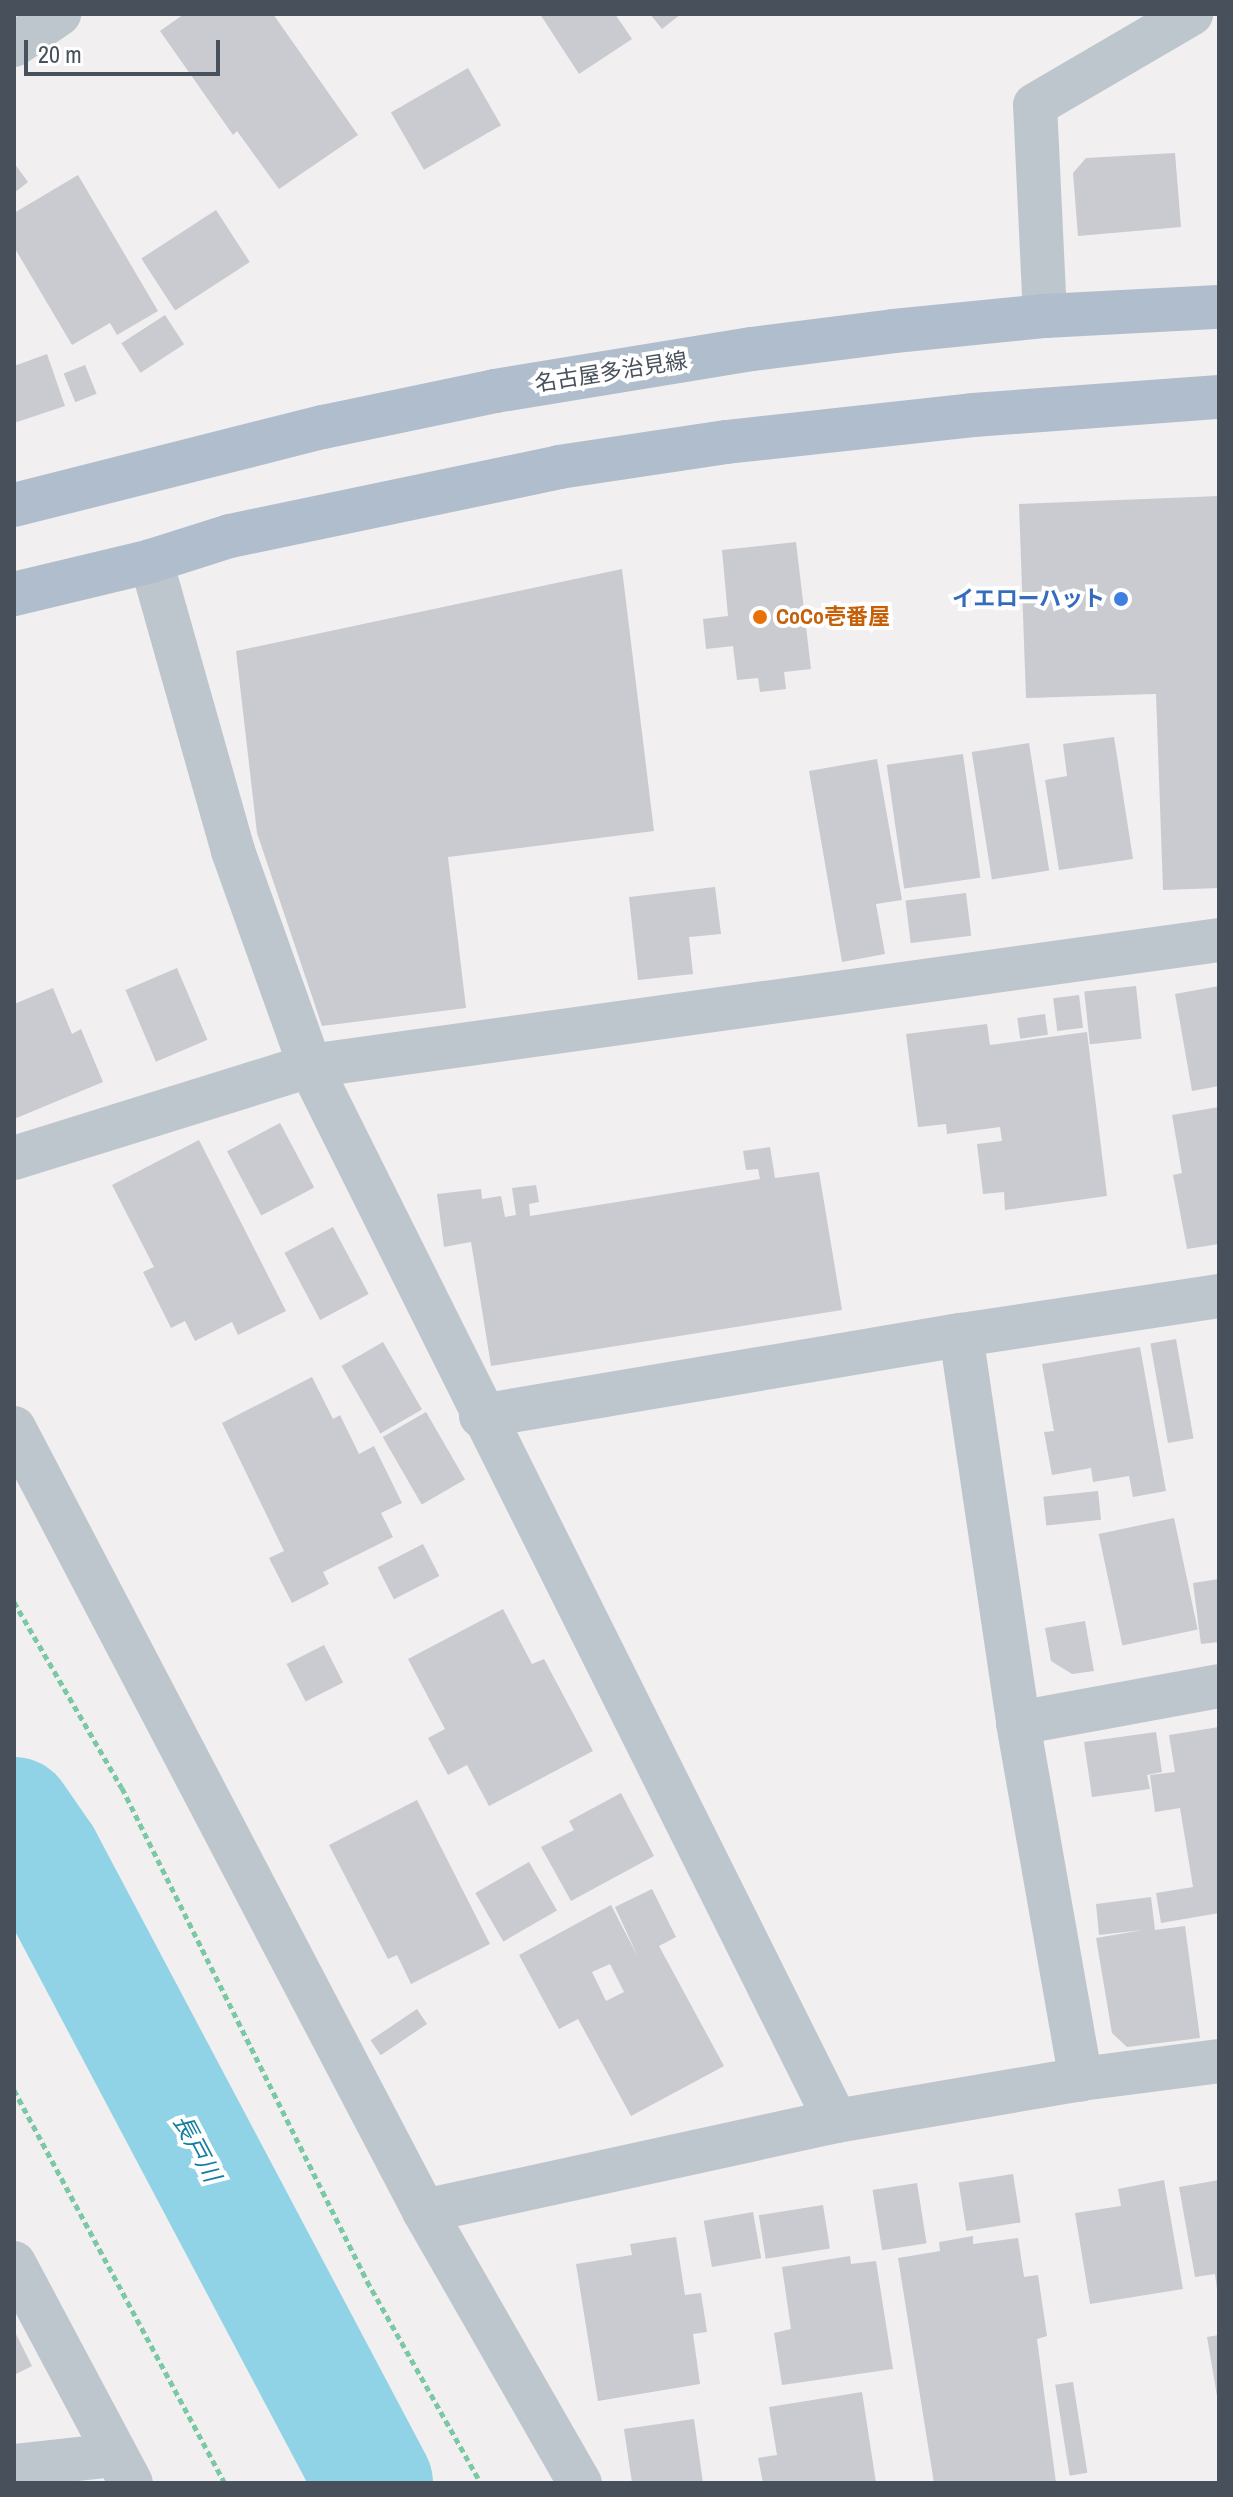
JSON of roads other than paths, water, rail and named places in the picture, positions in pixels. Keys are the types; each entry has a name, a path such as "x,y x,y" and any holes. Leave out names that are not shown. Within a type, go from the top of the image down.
{"main road":[{"name":"名古屋多治見線","path":"14,505 323,427 495,391 752,349 1045,316 1219,307"},
{"path":"14,594 151,561 230,536 559,467 726,442 973,415 1219,397"}],"street":[{"path":"14,45 59,14"},
{"path":"1045,316 1035,105 1191,14"},
{"path":"151,561 233,851 310,1066 481,1416 836,2121"},
{"path":"14,1158 310,1066 1219,940"},
{"path":"481,1416 961,1335 1219,1296"},
{"path":"961,1335 1018,1723 1081,2079"},
{"path":"14,1428 424,2211 580,2483"},
{"path":"1018,1723 1219,1686"},
{"path":"424,2211 836,2121 1081,2079 1219,2061"},
{"path":"14,2263 123,2469 14,2466"}],"waterway":[{"name":"長戸川","path":"14,1816 43,1858 374,2483"}],"place":[{"name":"イエローハット","path":"1121,599"},
{"name":"CoCo壱番屋","path":"760,617"}]}
